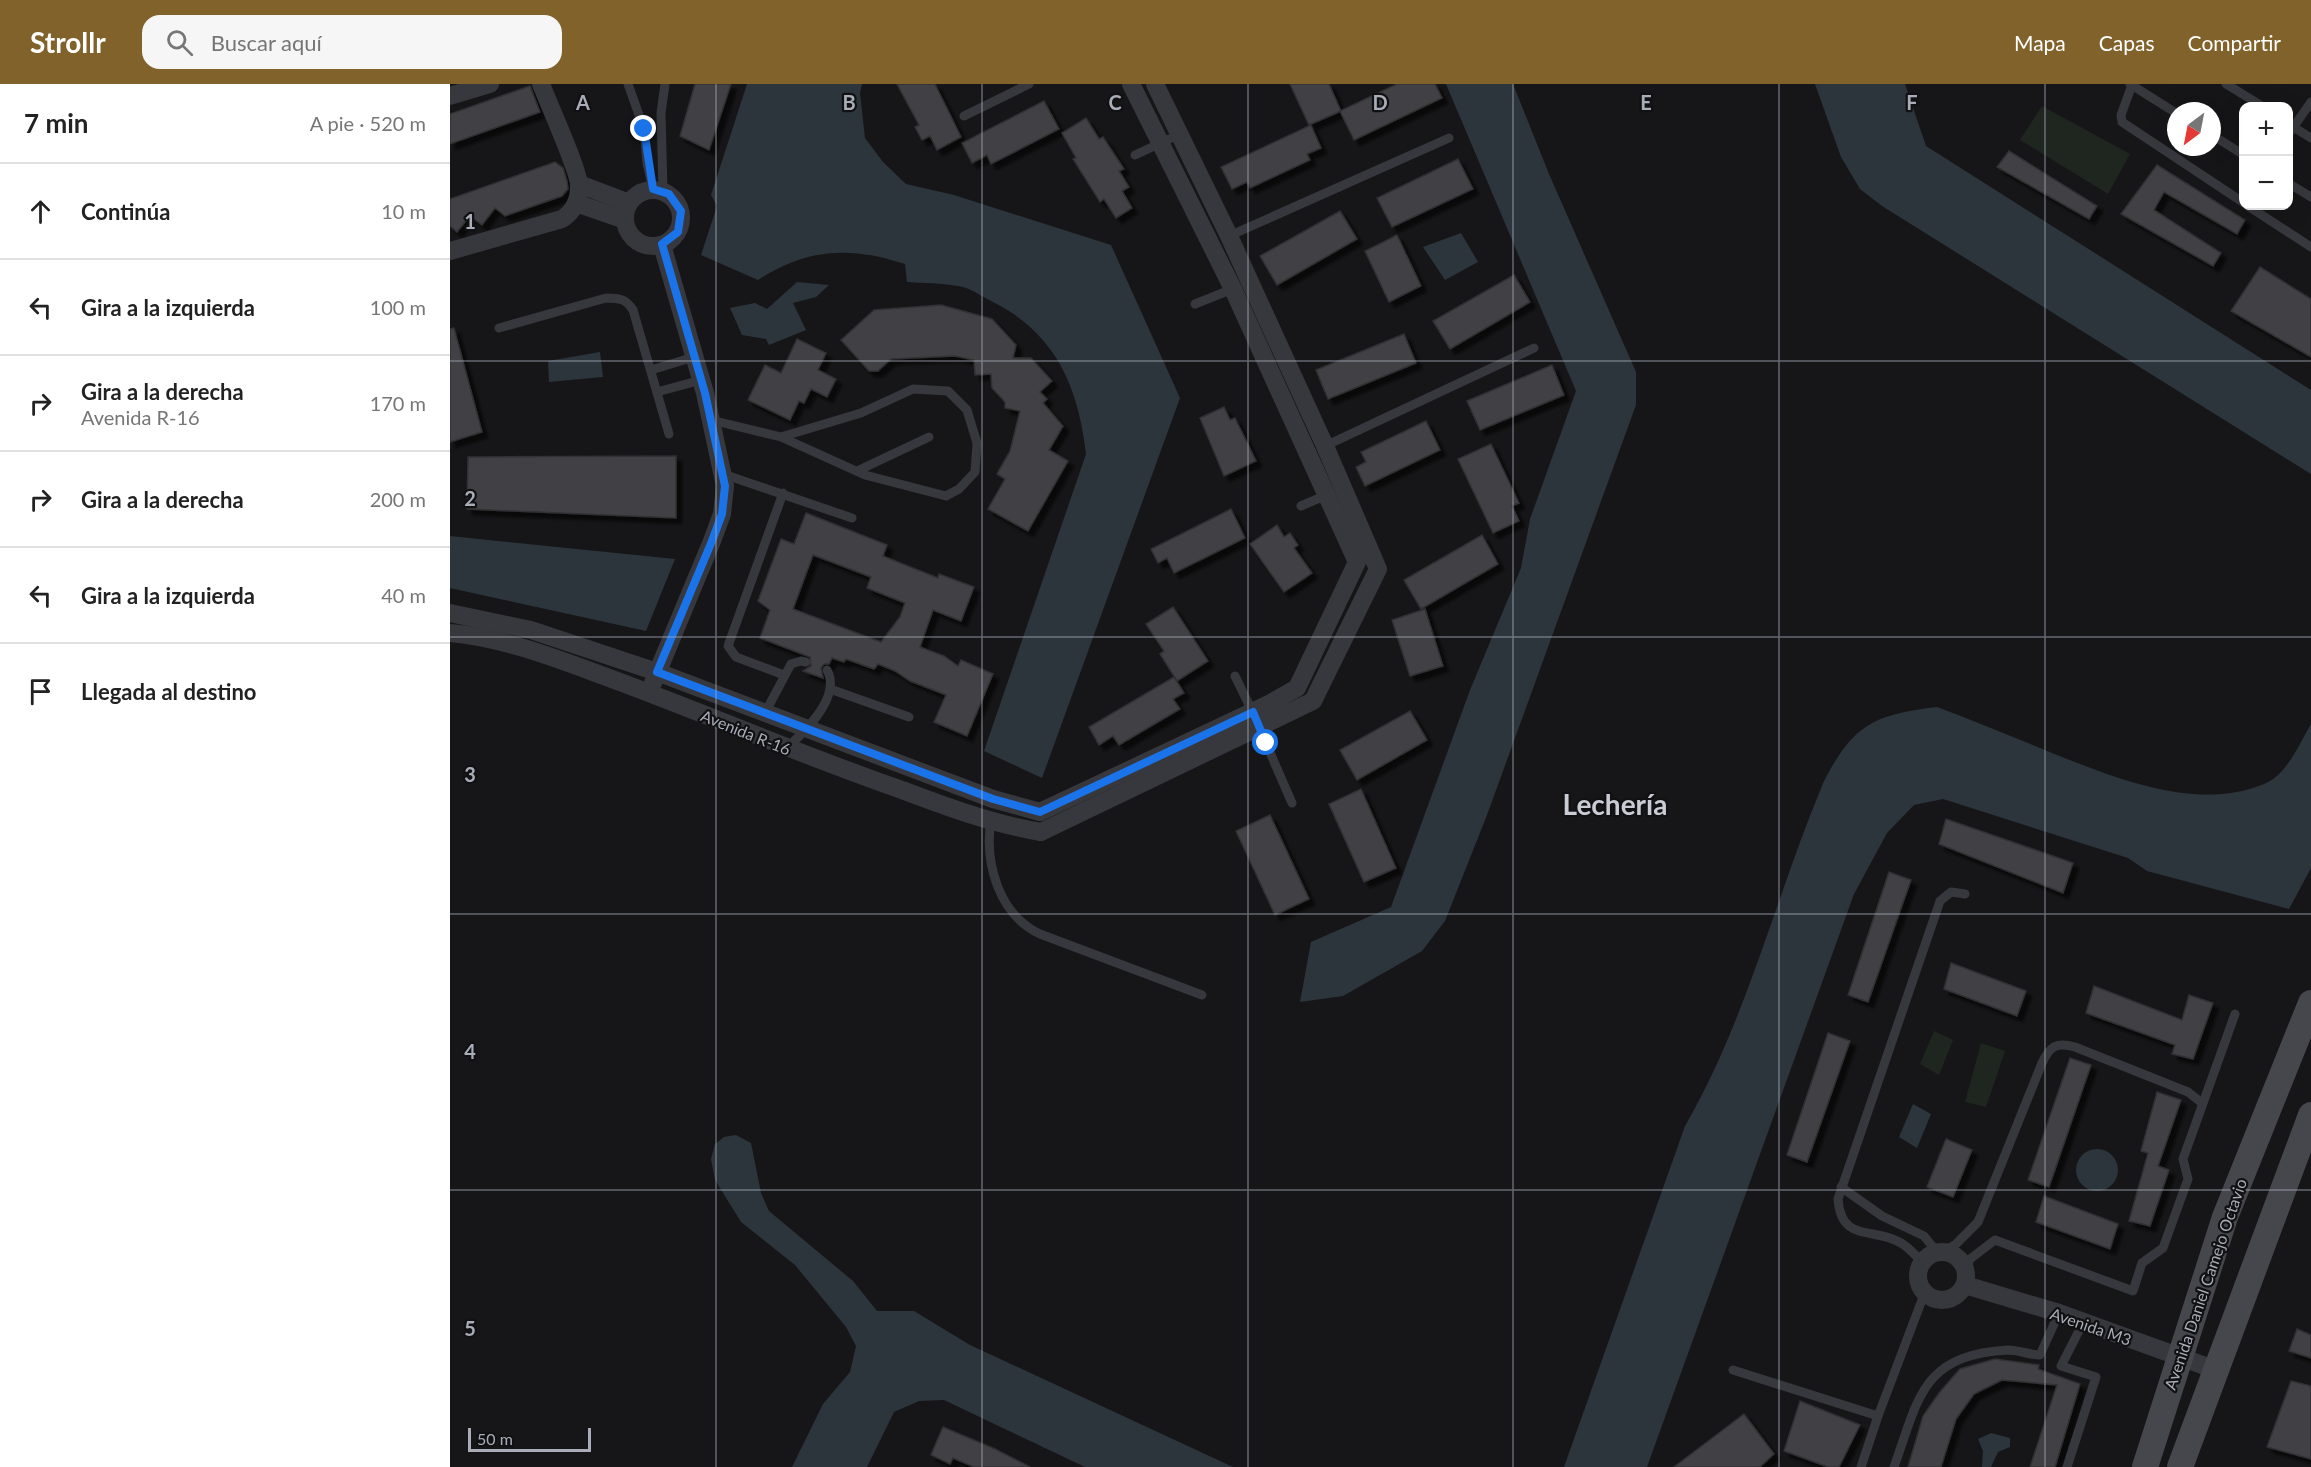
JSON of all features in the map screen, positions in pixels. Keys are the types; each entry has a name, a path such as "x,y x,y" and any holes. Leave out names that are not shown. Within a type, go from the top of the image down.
{"street":[{"path":"450,96 489,84"},
{"path":"450,251 562,219 569,214 576,202 579,184 541,84"},
{"path":"1131,84 1242,286 1269,346 1326,495 1357,562 1297,688 1256,720 1041,832 1040,812 1256,720 1313,701 1378,569 1325,446 1269,346"},
{"path":"1155,84 1229,236 1242,286"},
{"path":"579,184 627,211 633,238 652,246 662,244 678,232 681,218 674,199 658,190 640,193 627,211"},
{"path":"576,202 627,211"},
{"path":"649,692 722,514 725,486 701,380 662,244"},
{"name":"Avenida R-16","path":"450,613 531,630 657,672 993,799 1040,812"},
{"name":"Avenida R-16","path":"450,633 533,651 649,692 786,748 991,820 1041,832"},
{"name":"Avenida Daniel Camejo Octavio","path":"2145,1467 2225,1217 2311,1003"},
{"path":"2180,1467 2311,1115"},
{"path":"1934,1255 1960,1259 1965,1277 1956,1296 1943,1300 1924,1292 1918,1275 1934,1255"},
{"name":"Avenida M3","path":"1965,1277 2216,1370"}],"lane":[{"path":"628,84 644,129 658,190"},
{"path":"658,190 661,113 665,84"},
{"path":"964,116 1029,84"},
{"path":"2226,84 2255,102"},
{"path":"2167,107 2131,85 2121,115 2122,122 2239,200"},
{"path":"2293,124 2311,102"},
{"path":"2293,129 2311,138"},
{"path":"1135,155 1180,134"},
{"path":"1229,236 1449,138"},
{"path":"2221,141 2239,152"},
{"path":"2293,186 2311,197"},
{"path":"2253,210 2311,247"},
{"path":"1196,304 1242,286"},
{"path":"499,328 606,298 618,298 628,302 633,310 669,434"},
{"path":"1325,446 1534,348"},
{"path":"651,370 694,357"},
{"path":"657,392 701,380"},
{"path":"711,420 781,437 857,471 946,496 959,489 975,472 977,443 967,410 948,391 913,389 861,413 781,437"},
{"path":"857,471 929,437"},
{"path":"723,474 852,518"},
{"path":"1301,506 1343,487"},
{"path":"783,493 728,646 736,657 784,675"},
{"path":"765,712 781,687 784,675 791,664 801,661 806,663"},
{"path":"786,748 816,719 830,689 831,677 827,670"},
{"path":"1235,676 1292,803"},
{"path":"830,689 909,717"},
{"path":"991,820 990,846 998,886 1006,905 1025,926 1040,934 1203,995"},
{"path":"1965,894 1951,892 1940,901 1922,960 1840,1187 1838,1208 1851,1227 1867,1235 1887,1237 1934,1255 1956,1244 1978,1222 2042,1064 2052,1046 2059,1044 2075,1047 2188,1092 2202,1103"},
{"path":"1965,1277 1970,1259 1995,1240 2133,1291 2142,1263 2163,1248 2188,1179 2183,1159 2235,1014"},
{"path":"1840,1187 1882,1216 1924,1236 1934,1255"},
{"path":"1861,1467 1924,1292"},
{"path":"1894,1467 1921,1393 1947,1364 1976,1353 1996,1351 2012,1350 2029,1355 2040,1355 2059,1313"},
{"path":"2067,1467 2096,1377 2061,1366 2084,1323"},
{"path":"1733,1370 1878,1416"}],"shaded area":[{"path":"747,84 862,84 860,93 865,138 883,162 906,184 954,195 1111,245 1180,398 1042,778 984,751 1086,454 1077,405 1069,382 1046,343 1030,326 1010,312 962,287 907,282 905,264 865,254 829,253 794,261 758,280 701,255 717,206 711,195"},
{"path":"1446,84 1513,84 1549,174 1636,372 1636,405 1487,815 1445,921 1422,951 1343,996 1300,1002 1311,942 1391,907 1470,690 1521,568 1530,519 1576,391"},
{"path":"1815,84 1905,84 1926,146 2311,390 2311,474 1882,206 1860,189 1841,157"},
{"path":"2042,106 2130,154 2108,194 2020,140"},
{"path":"1461,233 1478,262 1445,280 1423,247"},
{"path":"797,282 829,285 816,297 793,303 806,330 769,345 766,339 742,335 730,308 755,303 767,309"},
{"path":"600,352 603,377 549,382 548,361"},
{"path":"450,536 675,559 646,631 450,588"},
{"path":"1937,707 2098,771 2154,788 2210,795 2237,792 2272,780 2292,758 2311,724 2311,868 2289,909 2147,871 2128,858 1943,799 1914,805 1887,833 1854,894 1647,1467 1564,1467 1685,1126 1707,1085 1744,1000 1824,781 1845,747 1868,726 1897,714"},
{"path":"1934,1031 1953,1040 1939,1075 1920,1064"},
{"path":"1981,1043 2005,1051 1986,1107 1965,1102"},
{"path":"1913,1104 1931,1114 1917,1148 1899,1137"},
{"path":"736,1135 751,1143 761,1193 769,1211 853,1281 877,1311 914,1311 970,1345 1233,1467 1085,1467 944,1400 919,1401 894,1412 867,1467 792,1467 823,1404 850,1372 856,1346 846,1327 795,1265 741,1222 715,1180 711,1159 715,1144 724,1137"},
{"path":"2097,1149 2112,1155 2118,1170 2112,1185 2097,1191 2082,1185 2076,1170 2082,1155"},
{"path":"1991,1433 2010,1438 2010,1447 1998,1452 1991,1467 1982,1467 1983,1451 1978,1439"}],"building":[{"path":"695,84 731,84 709,150 680,136"},
{"path":"897,84 935,84 961,137 937,150 930,136 922,140 915,127 919,125"},
{"path":"1290,84 1329,84 1341,111 1309,125"},
{"path":"1397,84 1435,84 1442,98 1354,140 1340,111"},
{"path":"530,86 540,112 450,144 450,114"},
{"path":"1044,101 1059,129 991,164 987,155 972,163 962,143"},
{"path":"1086,118 1099,139 1103,137 1124,169 1119,171 1129,187 1122,191 1132,208 1116,218 1104,199 1100,202 1073,159 1076,158 1062,133"},
{"path":"1311,125 1321,148 1307,154 1310,160 1250,188 1247,182 1232,189 1221,167"},
{"path":"2009,151 2097,206 2089,219 1997,167"},
{"path":"1458,159 1473,189 1392,227 1377,198"},
{"path":"555,162 563,168 567,181 568,189 562,196 505,216 495,208 482,225 470,216 457,232 450,226 450,199"},
{"path":"2157,165 2245,220 2237,234 2164,192 2154,210 2221,253 2213,266 2121,214"},
{"path":"1340,211 1357,239 1277,285 1260,256"},
{"path":"1397,235 1421,286 1389,302 1365,251"},
{"path":"2260,267 2311,299 2311,357 2231,311"},
{"path":"1514,275 1530,302 1450,349 1433,321"},
{"path":"941,305 992,319 1016,345 1013,358 1031,358 1052,381 1040,392 1047,399 1043,403 1063,426 1049,450 1068,461 1028,531 988,509 1005,479 997,474 1010,451 1020,411 1005,408 1005,402 992,388 991,374 975,375 974,360 955,356 891,359 878,371 869,371 841,340 874,310"},
{"path":"454,328 482,432 450,442 450,329"},
{"path":"1404,334 1416,363 1328,399 1316,370"},
{"path":"797,339 826,353 818,370 836,379 827,397 811,389 804,403 799,401 790,420 748,400 765,365 781,373"},
{"path":"1552,365 1564,395 1480,430 1467,401"},
{"path":"1224,407 1230,420 1235,418 1256,461 1224,476 1200,418"},
{"path":"1426,421 1440,450 1365,486 1356,467 1366,462 1361,452"},
{"path":"1491,444 1519,503 1512,506 1519,521 1493,533 1458,459"},
{"path":"676,456 676,518 467,509 468,457"},
{"path":"1231,509 1245,538 1174,573 1167,558 1158,563 1151,549"},
{"path":"806,513 887,545 883,556 938,578 939,574 974,587 961,621 933,610 920,647 944,656 958,666 961,660 993,674 967,736 934,722 946,695 910,681 878,664 874,669 846,659 844,662 832,658 829,664 824,664 821,668 823,678 803,671 811,666 810,657 760,638 770,610 758,601 781,539 794,544","holes":["813,555 871,577 867,588 905,603 900,617 881,642 793,609"]},
{"path":"1277,525 1284,537 1290,533 1298,545 1294,548 1312,573 1284,592 1250,544"},
{"path":"1482,535 1498,564 1421,609 1404,580"},
{"path":"1173,607 1208,661 1177,681 1160,654 1164,651 1146,624"},
{"path":"1425,609 1443,666 1410,676 1392,620"},
{"path":"1174,677 1184,693 1173,699 1180,709 1119,745 1113,736 1099,745 1089,727"},
{"path":"1410,711 1427,740 1357,780 1340,750"},
{"path":"1361,789 1396,868 1364,882 1329,804"},
{"path":"1270,815 1309,899 1275,915 1236,831"},
{"path":"1946,819 2073,863 2063,893 1939,844"},
{"path":"1889,872 1911,880 1868,1002 1848,995"},
{"path":"1951,963 2026,991 2017,1016 1944,989"},
{"path":"2094,986 2182,1020 2189,995 2213,1003 2193,1059 2172,1054 2175,1045 2086,1013"},
{"path":"1828,1033 1850,1041 1807,1162 1787,1155"},
{"path":"2070,1058 2091,1065 2049,1187 2028,1180"},
{"path":"2157,1092 2181,1100 2158,1166 2169,1170 2150,1226 2129,1221 2148,1153 2141,1151"},
{"path":"1946,1139 1972,1150 1953,1197 1927,1187"},
{"path":"2044,1196 2118,1224 2110,1249 2036,1222"},
{"path":"2297,1329 2311,1335 2311,1358 2289,1351"},
{"path":"1995,1359 2039,1365 2038,1369 2080,1384 2055,1467 2030,1467 2057,1385 2002,1380 1974,1394 1956,1419 1941,1467 1908,1467 1923,1416 1939,1393 1960,1369"},
{"path":"2291,1381 2311,1386 2311,1459 2267,1447"},
{"path":"1800,1401 1860,1425 1839,1467 1828,1467 1784,1451"},
{"path":"1744,1414 1774,1454 1760,1467 1674,1467"},
{"path":"943,1427 1030,1467 974,1467 953,1458 950,1464 931,1455"}],"district":[{"name":"Lechería","path":"1615,804"}],"route":[{"path":"644,129 647,164 653,189 669,194 681,211 678,232 668,242 662,244 705,393 725,486 722,514 657,672 993,799 1040,812 1253,712 1266,743"}]}
